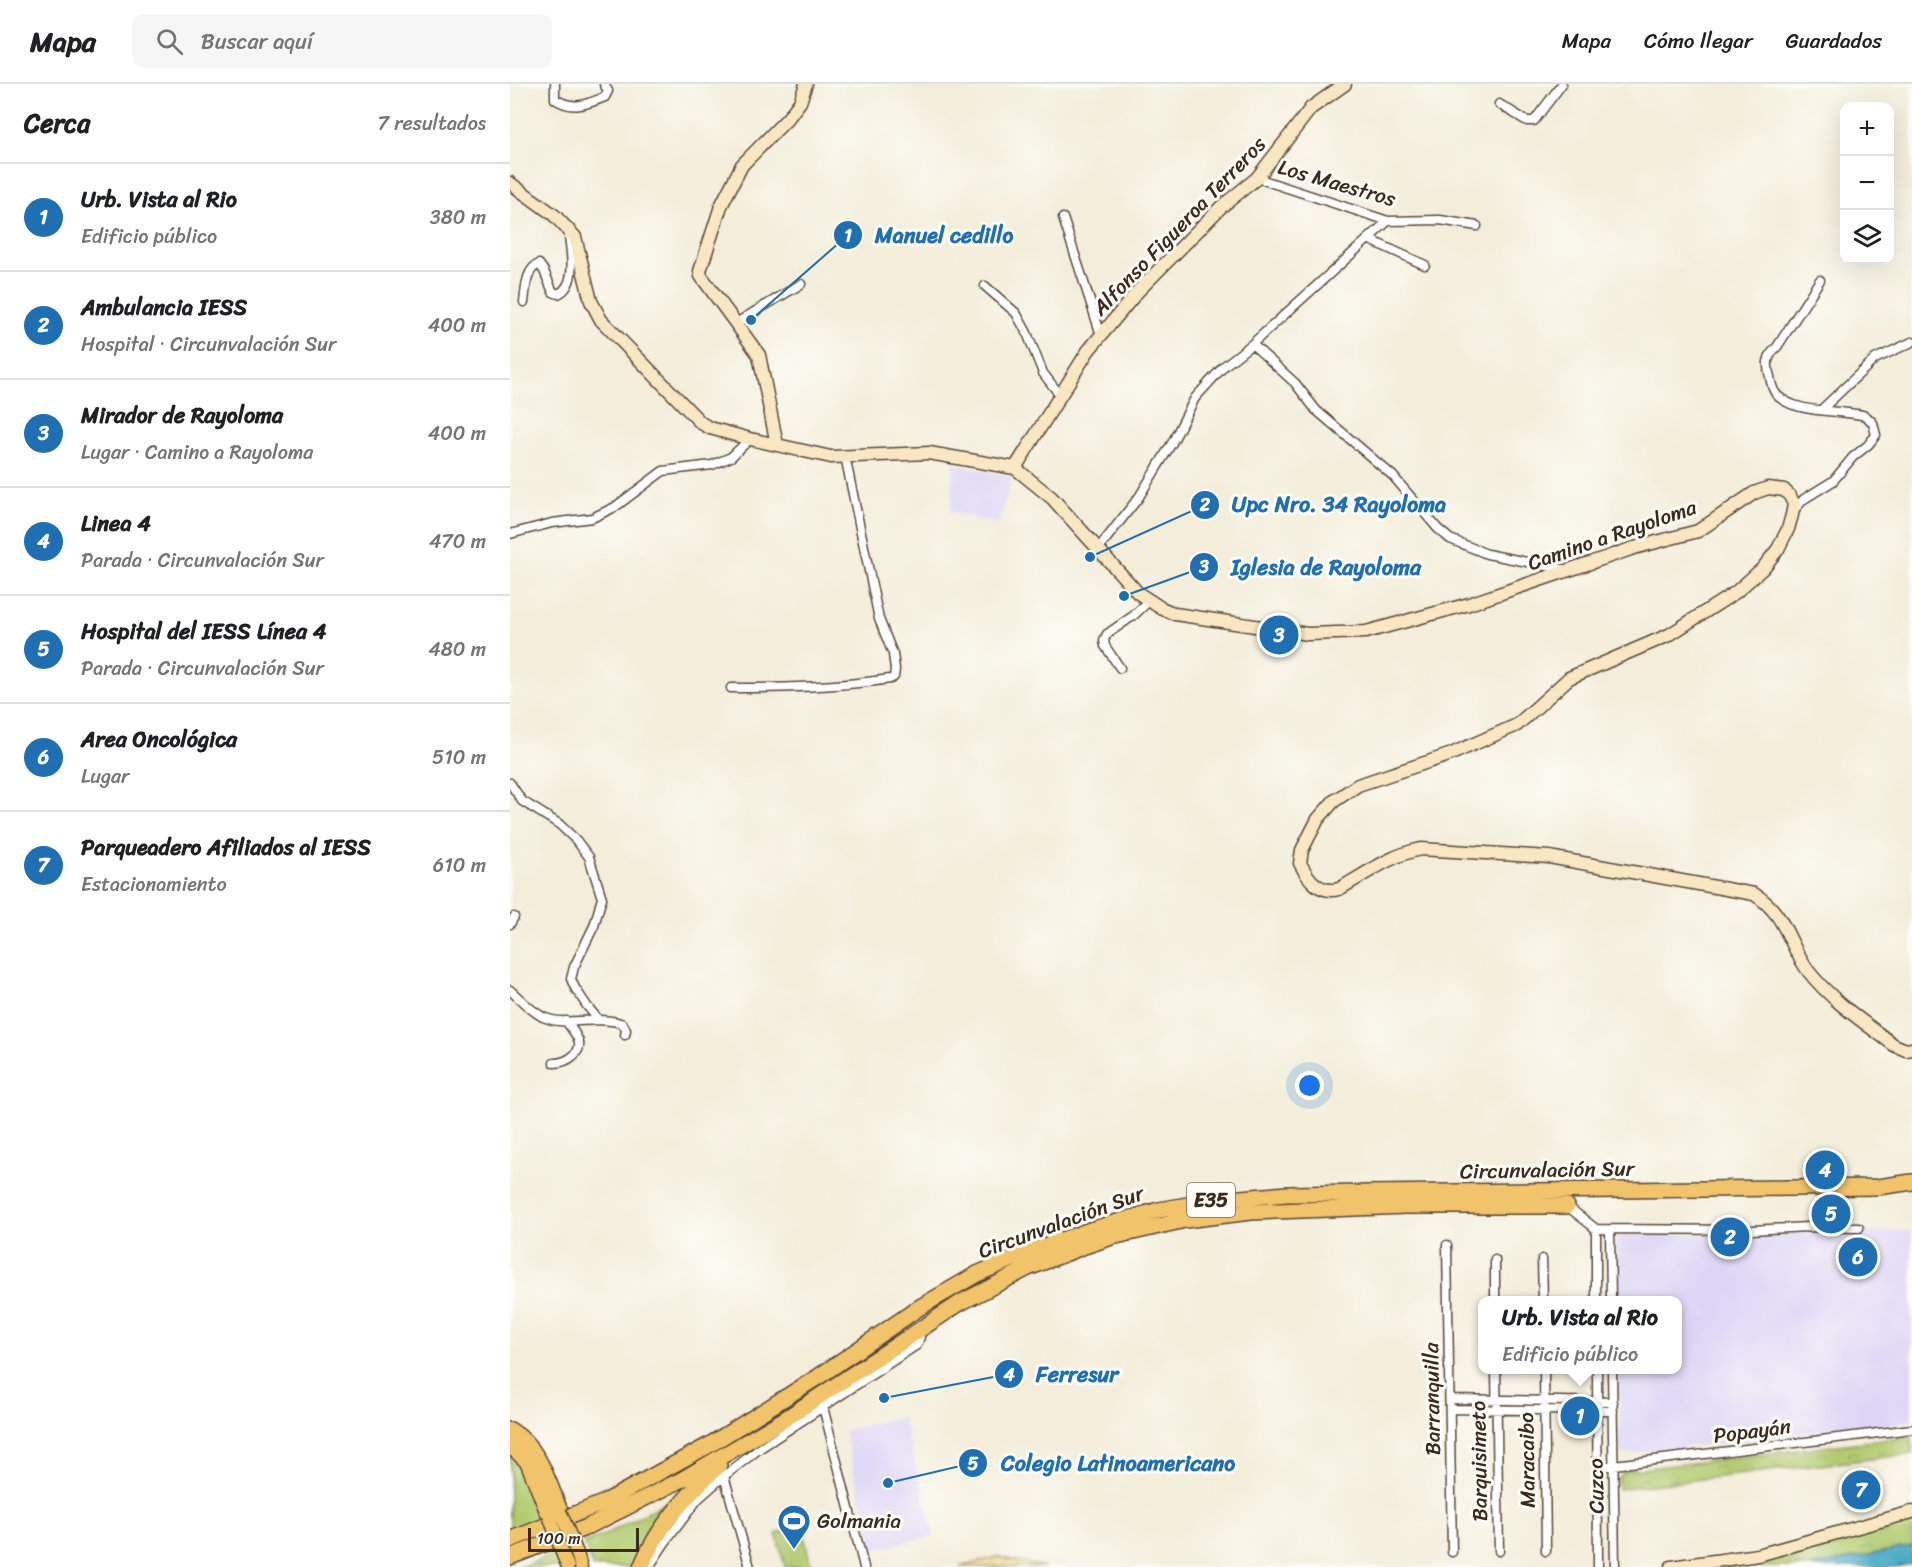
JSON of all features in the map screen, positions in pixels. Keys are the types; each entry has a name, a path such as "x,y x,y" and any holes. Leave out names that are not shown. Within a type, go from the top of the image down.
{"highway":[{"name":"Circunvalación Sur","path":"510,1540 605,1502 711,1444 809,1382 920,1307 969,1278 1036,1249 1159,1210 1216,1200 1287,1194 1878,1187 1912,1182"},
{"name":"Circunvalación Sur","path":"510,1557 585,1528 684,1479 738,1448 756,1444 919,1329 960,1303 1028,1268 1112,1237 1185,1220 1227,1214 1302,1209 1567,1206"},
{"path":"510,1430 527,1442 538,1456 555,1513"},
{"path":"510,1445 528,1462 555,1513"},
{"path":"641,1567 673,1514 692,1490 738,1448"}],"main road":[{"path":"555,1513 577,1553 581,1567"},
{"path":"555,1513 566,1561"}],"street":[{"path":"555,84 555,99 563,104 578,107 605,97 608,91 604,84"},
{"path":"777,445 759,355 701,276 700,271 722,206 741,165 794,110 800,102 806,84"},
{"name":"Alfonso Figueroa Terreros","path":"1015,468 1059,394 1088,351 1138,291 1221,207 1257,178 1311,108 1346,84"},
{"path":"1499,104 1529,122 1536,120 1562,84"},
{"name":"Los Maestros","path":"1257,178 1388,221 1440,220 1477,226"},
{"path":"510,183 554,215 568,229 573,263 565,289 558,294 553,292 539,264 534,266 529,273 524,302"},
{"path":"1064,218 1101,335"},
{"path":"1099,548 1139,497 1172,443 1195,398 1224,366 1252,344 1388,221"},
{"name":"Camino a Rayoloma","path":"568,229 575,237 591,301 601,320 701,423 710,428 750,439 831,457 929,453 1015,468 1052,498 1138,593 1175,614 1308,634 1366,632 1468,604 1634,548 1698,531 1754,493 1768,488 1784,490 1794,504 1793,512"},
{"path":"1368,239 1425,265"},
{"path":"1820,280 1768,359 1768,370 1776,394 1791,404 1866,416 1873,423 1876,435 1853,457 1833,482 1804,499 1793,512 1778,549 1763,568 1736,592 1669,635 1569,678 1516,725 1449,755 1358,785 1334,801 1318,819 1306,842 1300,863 1313,883 1324,890 1332,891 1388,859 1421,849 1549,857 1754,894 1768,902 1778,915 1807,970 1821,986 1894,1045 1906,1050 1912,1049"},
{"path":"736,323 801,284"},
{"path":"985,286 1016,313 1027,333 1042,373 1059,394"},
{"path":"1821,410 1875,359 1912,342"},
{"path":"1252,344 1295,383 1316,410 1393,476 1438,529 1450,539 1487,554 1568,570"},
{"path":"510,534 552,523 592,518 615,507 663,471 712,465 731,457 750,439"},
{"path":"730,688 805,688 862,683 894,677 893,654 879,620 845,456"},
{"path":"1120,669 1105,646 1104,640 1107,634 1133,616 1149,601"},
{"path":"510,783 522,801 559,824 576,840 589,857 602,897 594,926 574,967 571,979 587,1006 598,1019"},
{"path":"510,990 532,1010 544,1017 566,1021 615,1020 623,1024 626,1030 625,1035"},
{"path":"554,1063 568,1060 577,1052 580,1045 579,1038 566,1021"},
{"path":"1567,1206 1596,1229 1859,1228"},
{"path":"1596,1229 1596,1296"},
{"path":"1610,1230 1611,1296"},
{"name":"Barranquilla","path":"1447,1245 1452,1552"},
{"path":"1542,1259 1543,1296"},
{"path":"1495,1260 1495,1296"},
{"path":"649,1567 698,1499 756,1444 823,1407 917,1346 920,1337 919,1329"},
{"name":"Barquisimeto","path":"1496,1374 1499,1551"},
{"name":"Maracaibo","path":"1544,1374 1546,1551"},
{"name":"Cuzco","path":"1597,1374 1598,1567"},
{"name":"Cuzco","path":"1612,1374 1615,1567"},
{"path":"1449,1399 1496,1400 1544,1406"},
{"path":"1450,1409 1496,1410 1544,1406 1613,1406"},
{"path":"823,1407 864,1567"},
{"name":"Popayán","path":"1597,1467 1912,1430"},
{"path":"724,1476 750,1567"},
{"path":"1671,1567 1758,1554 1912,1512"}],"shaded area":[{"path":"953,463 1013,477 998,524 951,512"},
{"path":"1912,1231 1912,1421 1621,1453 1619,1449 1618,1374 1682,1374 1682,1296 1617,1296 1616,1242 1622,1235"},
{"path":"903,1417 934,1536 873,1550 844,1430"}],"green space":[{"path":"1912,1436 1912,1454 1618,1489 1618,1478 1625,1471"},
{"path":"510,1452 527,1475 542,1521 510,1532"},
{"path":"678,1496 644,1540 631,1567 593,1567 584,1543 605,1535"},
{"path":"1912,1519 1912,1546 1808,1567 1720,1567 1806,1548"},
{"name":"Golmania","path":"802,1526 811,1567 785,1567 776,1534"},
{"path":"555,1554 560,1567 521,1567"}],"sand":[{"path":"998,1557 1045,1567 959,1567"}],"water":[{"path":"1912,1546 1912,1564 1894,1567 1810,1567"}],"place":[{"name":"Manuel cedillo","path":"751,320"},
{"name":"Upc Nro. 34 Rayoloma","path":"1090,557"},
{"name":"Iglesia de Rayoloma","path":"1124,596"},
{"name":"Mirador de Rayoloma","path":"1279,635"},
{"name":"Linea 4","path":"1825,1170"},
{"name":"Hospital del IESS Línea 4","path":"1831,1214"},
{"name":"Ambulancia IESS","path":"1730,1237"},
{"name":"Area Oncológica","path":"1858,1257"},
{"name":"Ferresur","path":"884,1398"},
{"name":"Urb. Vista al Rio","path":"1580,1416"},
{"name":"Colegio Latinoamericano","path":"888,1483"},
{"name":"Parqueadero Afiliados al IESS","path":"1861,1490"},
{"name":"Golmania","path":"794,1550"}]}
